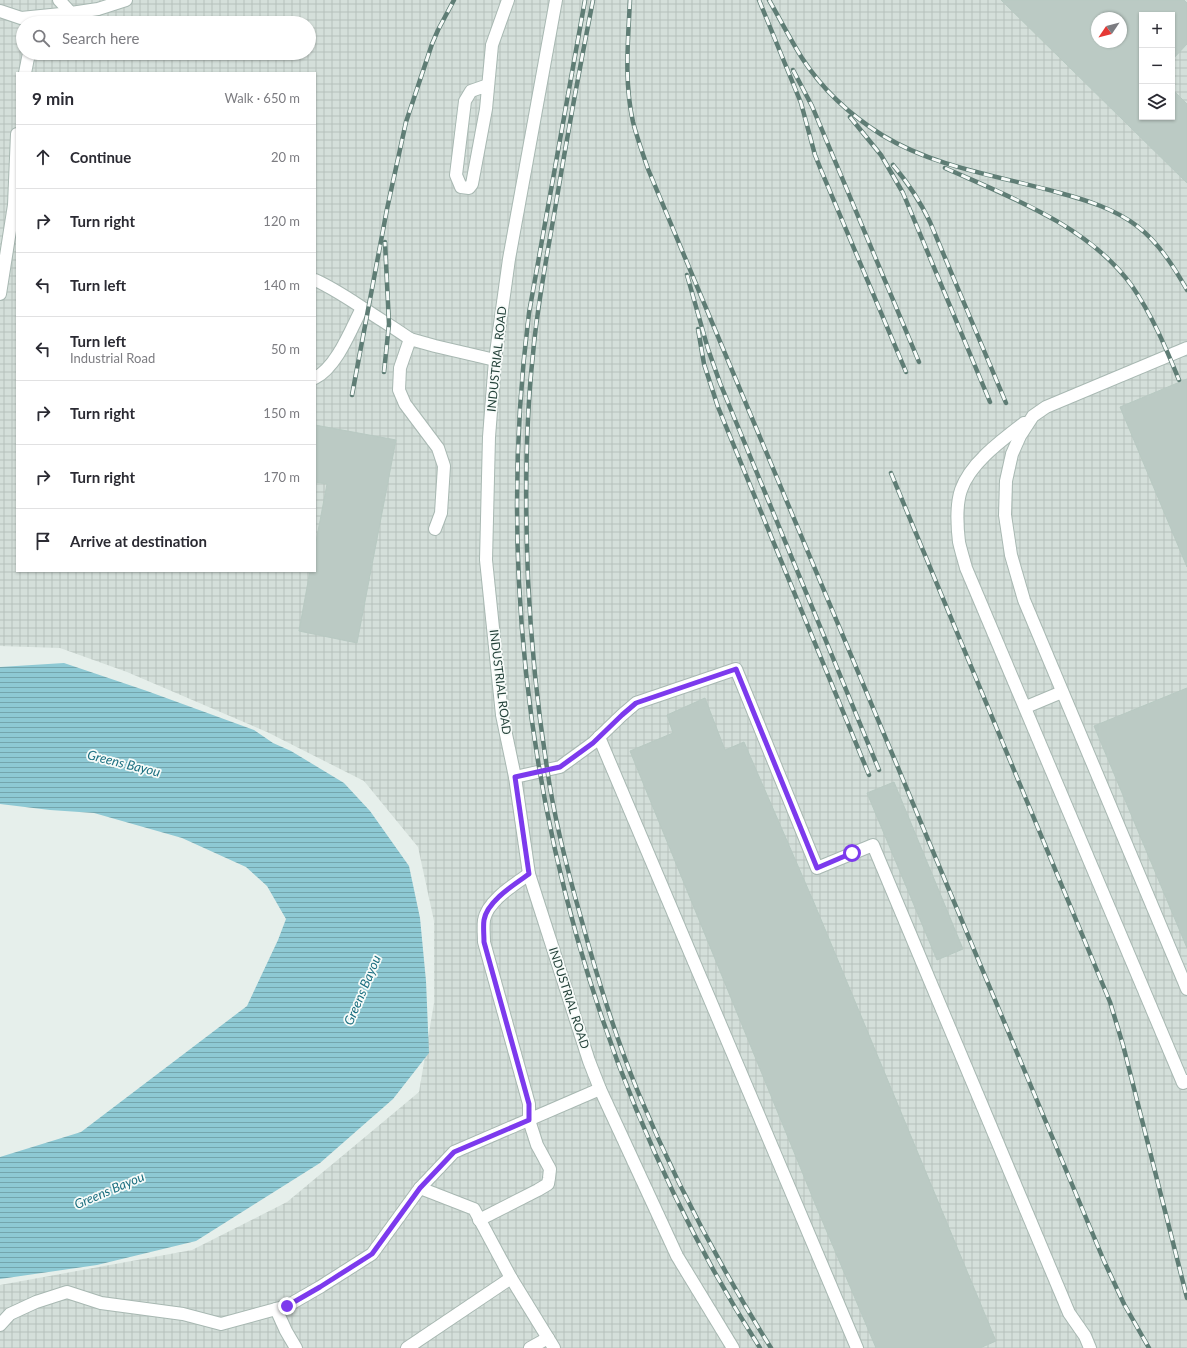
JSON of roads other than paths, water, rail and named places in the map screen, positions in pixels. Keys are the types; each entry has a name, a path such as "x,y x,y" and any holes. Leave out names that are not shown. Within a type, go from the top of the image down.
{"street":[{"path":"59,0 71,13"},
{"path":"55,16 98,9 126,0"},
{"path":"488,85 471,91 465,100 456,175 461,187 466,189 472,184 486,109 492,45 508,0"},
{"name":"INDUSTRIAL ROAD","path":"556,0 509,259 495,360 489,437 486,560 502,715 515,777 529,874 589,1061 600,1089 677,1256 733,1348"},
{"path":"0,11 16,16"},
{"path":"25,72 28,60"},
{"path":"0,294 14,205 16,158"},
{"path":"316,280 330,286 410,339 495,360"},
{"path":"316,378 323,374 340,351 362,308"},
{"path":"410,339 400,368 399,390 405,404 438,448 444,466 441,513 435,529"},
{"path":"1187,348 1046,407 1033,416 989,452 969,474 961,490 957,516 959,542 966,568 1026,707 1183,1082 1187,1081"},
{"path":"1033,416 1020,436 1012,454 1006,481 1005,515 1011,555 1024,600 1062,692 1182,962 1187,989"},
{"path":"515,777 560,767 599,737 636,703 736,669 817,868 874,845 1069,1313 1085,1336 1090,1348"},
{"path":"1026,707 1062,692"},
{"path":"599,737 857,1348"},
{"path":"479,1220 548,1184 549,1178 550,1169 537,1145 529,1120 529,1104 484,942 484,919 488,910 498,899 529,874"},
{"path":"0,1325 10,1314 36,1302 67,1292 101,1303 183,1314 221,1324 287,1306 372,1254 420,1188 454,1152 600,1089"},
{"path":"420,1188 474,1209 511,1278 551,1343 530,1348"},
{"path":"407,1348 511,1278"},
{"path":"276,1309 296,1348"}],"water":[{"name":"Greens Bayou","path":"64,663 254,730 273,743 291,751 344,783 370,811 409,866 420,918 426,981 429,1053 393,1099 320,1163 196,1241 97,1265 0,1279 0,1157 81,1132 247,1006 278,940 286,919 267,886 246,867 182,838 94,813 50,810 0,804 0,667"}],"railway":[{"path":"352,395 387,209 406,122 432,44 454,0"},
{"path":"585,0 529,313 518,447 519,582 531,717 555,851 590,982 636,1109 693,1232 760,1348"},
{"path":"593,0 542,284 530,382 526,466 527,551 531,626 540,721 553,806 566,862 593,962 622,1049 652,1125 683,1191 716,1255 771,1348"},
{"path":"630,0 627,61 628,92 633,122 648,169 1104,1261 1124,1304 1149,1348"},
{"path":"759,0 801,103 815,155 906,372"},
{"path":"769,0 793,44 818,80 838,101 870,127 882,135 924,156 969,170 1070,196 1110,210 1137,226 1152,240 1171,264 1187,290"},
{"path":"793,70 812,106 919,362"},
{"path":"850,117 881,155 903,193 990,402"},
{"path":"893,165 913,192 930,222 1006,403"},
{"path":"945,168 996,190 1047,215 1094,246 1114,265 1132,286 1146,308 1164,344 1179,380"},
{"path":"384,372 389,324 385,242"},
{"path":"687,275 708,349 720,383 879,770"},
{"path":"698,329 704,364 718,407 869,775"},
{"path":"891,473 1110,1002 1123,1045 1187,1298"}]}
